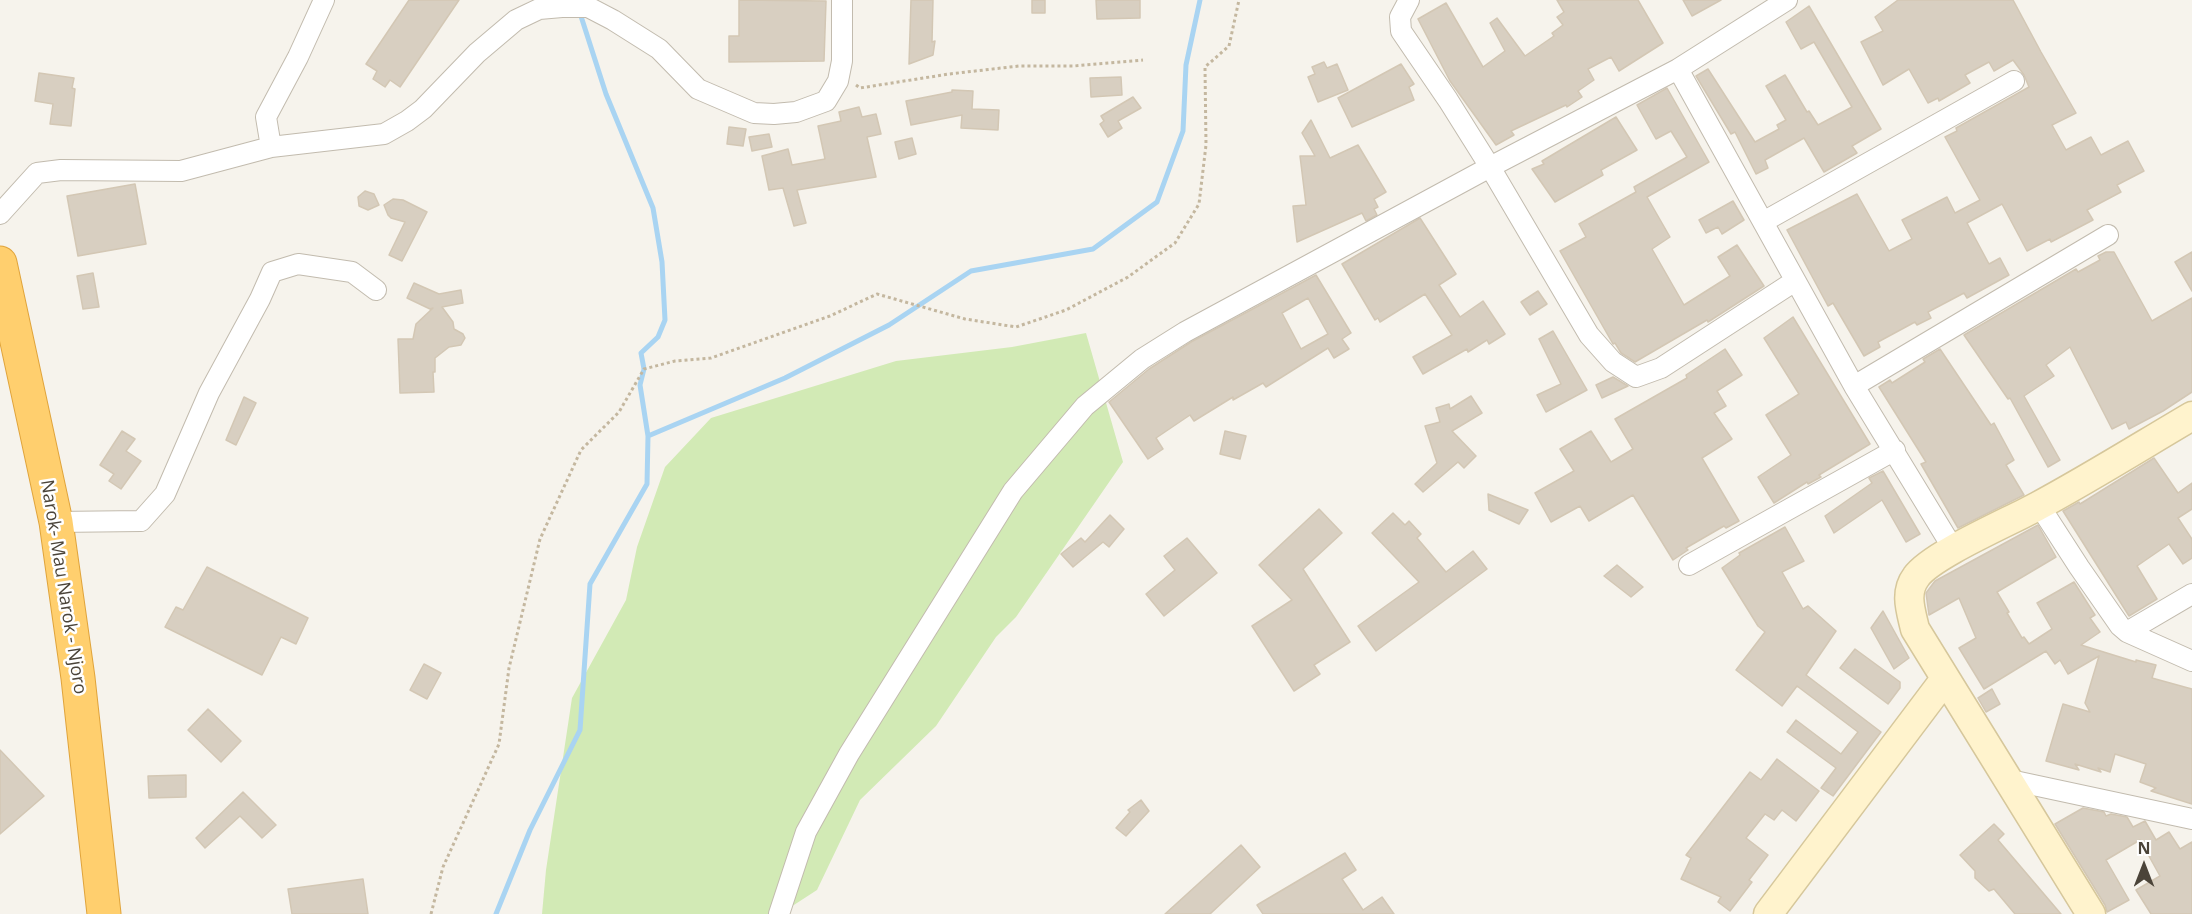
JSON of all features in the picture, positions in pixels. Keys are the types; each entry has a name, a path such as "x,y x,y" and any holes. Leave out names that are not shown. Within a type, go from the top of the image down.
{"highway":[{"name":"Narok- Mau Narok - Njoro","path":"0,263 57,522 78,678 104,914"}],"main road":[{"path":"2091,914 1916,629 1909,605 1909,589 1916,576 1925,567 2039,506 2192,416"},
{"path":"1768,914 1945,679"}],"street":[{"path":"271,147 266,117 298,57 324,0"},
{"path":"0,214 37,172 61,170 181,171 271,147 384,134 423,109 477,52 516,20 539,9 588,7 659,49 698,89 754,113 796,112 826,100 841,73 842,0"},
{"path":"1409,0 1400,17 1401,31 1490,167 1589,335 1613,362 1636,377 1661,368 1795,281"},
{"path":"779,914 806,832 849,754 1013,491 1085,406 1142,359 1185,332 1490,167 1678,69 1787,0"},
{"path":"1678,69 1854,386 1954,550"},
{"path":"1763,222 2014,81"},
{"path":"1854,386 2108,235"},
{"path":"57,522 141,521 165,494 209,393 260,299 272,272 298,264 352,272 376,290"},
{"path":"1689,565 1895,450"},
{"path":"2039,506 2110,613 2127,632 2192,661"},
{"path":"2127,632 2192,594"},
{"path":"2010,780 2192,819"}],"path":[{"path":"431,914 443,867 499,744 509,668 540,539 581,450 619,412 644,369 675,361 711,358 830,316 877,294 964,319 1016,327 1066,310 1128,277 1175,243 1199,204 1206,145 1205,67 1229,46 1239,0"},
{"path":"841,73 860,88 1020,66 1074,66 1143,60"}],"green space":[{"path":"1086,333 1123,462 1016,617 996,637 936,726 860,800 817,890 780,914 542,914 546,870 572,698 626,600 637,547 665,467 711,418 896,361 1012,347"}],"building":[{"path":"409,0 459,0 400,87 390,80 385,87 373,79 377,71 366,64"},
{"path":"739,0 826,1 824,61 729,62 729,36 739,36"},
{"path":"911,0 933,0 932,42 935,41 933,55 909,64"},
{"path":"1032,0 1045,0 1045,13 1032,13"},
{"path":"1096,0 1140,0 1140,18 1097,19"},
{"path":"1557,0 1638,0 1663,43 1619,71 1611,57 1588,69 1594,80 1578,91 1582,97 1567,107 1566,105 1511,131 1514,135 1496,145 1450,81 1418,19 1446,3 1483,67 1505,51 1490,23 1497,18 1525,56 1554,36 1552,33 1563,25 1557,17 1564,12"},
{"path":"1683,0 1721,0 1692,16"},
{"path":"1898,0 2013,0 2076,113 2052,125 2066,150 2091,137 2101,155 2128,141 2144,171 2117,185 2121,192 2087,210 2093,220 2051,242 2050,239 2027,251 2002,204 1967,223 1989,264 2000,258 2009,275 1967,298 1964,293 1928,312 1931,318 1917,325 1915,322 1878,342 1880,347 1864,356 1833,303 1828,306 1787,230 1857,194 1889,251 1912,239 1902,220 1947,197 1955,213 1980,200 1945,137 1957,131 1956,128 2029,87 2024,75 2013,60 1994,71 1989,62 1965,75 1970,83 1939,101 1938,98 1928,103 1909,69 1883,85 1861,42 1883,31 1875,17"},
{"path":"1809,6 1881,129 1852,146 1857,153 1824,172 1804,138 1765,160 1768,168 1756,174 1735,132 1731,134 1696,76 1708,69 1755,142 1779,129 1777,125 1786,120 1766,86 1785,75 1807,112 1809,111 1818,125 1852,107 1814,42 1801,49 1786,22"},
{"path":"1324,62 1327,68 1337,64 1348,90 1318,102 1308,77 1315,74 1312,67"},
{"path":"1401,64 1414,84 1409,87 1414,100 1352,127 1338,98"},
{"path":"39,73 74,78 71,126 50,124 53,104 35,101"},
{"path":"1121,77 1122,95 1091,97 1090,78"},
{"path":"1667,88 1709,162 1647,197 1670,237 1652,249 1684,305 1730,276 1718,257 1737,245 1764,286 1708,322 1707,320 1635,362 1621,353 1615,343 1613,344 1560,251 1586,237 1579,224 1636,192 1634,187 1687,157 1671,131 1656,139 1637,105"},
{"path":"952,90 973,91 972,109 999,110 998,130 961,128 962,115 911,125 906,101 952,92"},
{"path":"1133,97 1141,108 1118,121 1122,128 1108,137 1100,124 1104,121 1101,116"},
{"path":"859,107 862,117 876,114 881,134 867,137 876,177 797,190 806,223 794,226 783,188 769,190 762,156 788,149 792,165 825,159 818,126 841,121 839,112"},
{"path":"1616,117 1637,150 1601,170 1603,175 1555,202 1532,169 1544,164 1542,161"},
{"path":"1311,120 1330,158 1358,145 1386,192 1374,199 1378,207 1374,209 1377,215 1366,221 1362,213 1297,242 1293,206 1306,205 1300,156 1315,156 1302,133"},
{"path":"729,127 746,129 743,146 727,144"},
{"path":"769,134 772,147 752,151 749,137"},
{"path":"912,138 916,154 899,159 895,142"},
{"path":"135,184 146,244 78,256 67,196"},
{"path":"365,191 374,194 379,205 368,210 359,206 358,197"},
{"path":"393,199 403,200 427,212 402,261 389,255 405,222 388,215 384,205"},
{"path":"1733,201 1744,220 1722,234 1718,227 1706,233 1699,220"},
{"path":"1420,218 1456,274 1439,285 1460,317 1483,301 1505,334 1489,344 1487,340 1468,352 1467,349 1423,374 1413,357 1452,335 1425,294 1380,322 1378,318 1375,320 1342,264"},
{"path":"2106,252 2114,252 2152,321 2192,298 2192,392 2129,429 2126,422 2112,429 2070,347 2046,365 2054,376 2024,396 2060,460 2048,467 2010,398 2008,399 1964,335 2076,269 2078,272 2100,260 2098,256"},
{"path":"2192,252 2192,291 2175,262"},
{"path":"93,273 99,307 83,309 77,276"},
{"path":"1316,275 1351,333 1342,339 1349,349 1334,358 1328,348 1266,387 1263,383 1233,400 1233,397 1194,421 1190,415 1156,438 1163,449 1148,459 1109,402 1149,369 1191,342","holes":["1308,298 1328,334 1301,349 1282,313"]},
{"path":"414,283 439,294 461,290 463,303 442,307 453,322 454,329 463,334 465,338 461,345 449,347 435,358 434,392 400,393 398,339 413,339 416,324 433,308 430,309 407,298"},
{"path":"1538,291 1547,304 1530,315 1521,302"},
{"path":"1793,317 1870,444 1819,475 1821,477 1808,484 1807,482 1774,503 1758,477 1791,455 1766,415 1799,394 1764,338"},
{"path":"1553,331 1587,390 1546,412 1537,395 1561,384 1539,339"},
{"path":"1725,349 1742,375 1717,391 1726,406 1714,413 1732,439 1702,458 1739,521 1726,528 1724,526 1686,548 1688,550 1673,560 1633,495 1589,521 1580,506 1551,522 1535,493 1574,471 1560,449 1591,431 1611,462 1633,449 1615,419 1687,378 1686,375"},
{"path":"1940,349 1991,425 1994,423 2014,460 2006,465 2024,495 1958,528 1921,464 1926,462 1879,387 1890,380 1892,383 1925,362 1923,359"},
{"path":"1613,377 1628,386 1602,398 1596,385"},
{"path":"1471,396 1482,413 1452,431 1476,456 1464,468 1458,462 1423,492 1415,484 1437,463 1425,426 1440,422 1436,408 1449,404 1450,409"},
{"path":"244,397 256,403 236,445 226,440"},
{"path":"122,431 135,439 126,451 141,461 121,489 109,481 114,474 100,465"},
{"path":"1225,431 1246,436 1240,459 1220,454"},
{"path":"2154,458 2178,493 2192,483 2192,509 2178,518 2192,539 2192,558 2183,564 2169,544 2137,566 2157,599 2129,616 2063,511 2079,502 2080,504"},
{"path":"1883,471 1920,534 1906,542 1882,500 1834,533 1825,516 1872,483 1869,478"},
{"path":"1488,494 1528,510 1519,524 1489,510"},
{"path":"1319,509 1342,533 1303,569 1350,642 1314,665 1320,674 1294,691 1252,626 1292,600 1259,565"},
{"path":"1393,513 1405,525 1409,521 1421,534 1417,538 1446,572 1473,551 1487,569 1376,651 1358,626 1419,582 1372,533"},
{"path":"1110,515 1124,529 1109,547 1103,542 1073,567 1061,554 1081,538 1085,542"},
{"path":"2038,525 2056,557 1997,592 2009,612 2007,613 2022,638 2024,637 2029,644 2052,629 2037,603 2074,582 2095,615 2090,618 2100,632 2081,645 2136,662 2136,660 2156,665 2152,678 2192,689 2192,804 2151,791 2156,788 2140,782 2146,764 2115,754 2110,772 2098,768 2101,772 2075,764 2079,770 2046,761 2063,704 2090,712 2085,703 2099,656 2068,674 2060,660 2055,664 2046,651 1984,689 1959,648 1976,638 1959,598 1929,615 1926,593 1935,581"},
{"path":"1785,527 1804,561 1782,572 1803,609 1808,606 1836,631 1806,675 1881,732 1833,796 1821,788 1836,768 1787,732 1796,720 1841,754 1858,732 1797,686 1782,706 1736,670 1765,632 1758,626 1722,568 1740,555 1739,553"},
{"path":"1187,538 1217,573 1164,616 1146,594 1175,570 1164,556"},
{"path":"1617,565 1643,587 1631,597 1604,576"},
{"path":"207,567 308,618 296,644 281,637 262,675 165,627 176,607 183,610"},
{"path":"1883,611 1909,658 1894,669 1871,628"},
{"path":"1855,649 1900,682 1900,688 1888,704 1840,668"},
{"path":"424,664 441,673 427,699 410,690"},
{"path":"1992,689 2000,704 1986,712 1978,698"},
{"path":"208,709 241,741 221,762 188,730"},
{"path":"0,750 44,796 0,834"},
{"path":"1777,759 1819,791 1796,821 1782,810 1774,820 1765,814 1746,838 1768,855 1749,880 1752,882 1730,911 1718,902 1721,897 1681,879 1691,858 1686,855 1750,772 1761,780"},
{"path":"186,775 186,797 149,798 148,776"},
{"path":"243,792 276,825 262,838 240,816 205,848 196,838"},
{"path":"1141,800 1149,811 1126,836 1116,828 1130,812 1128,810"},
{"path":"2083,808 2104,812 2106,816 2111,814 2127,817 2133,827 2145,821 2156,840 2169,832 2180,849 2192,842 2192,914 2151,914 2136,890 2160,876 2140,840 2106,860 2129,900 2107,912 2105,905 2055,824"},
{"path":"1994,824 2004,834 1998,840 2061,914 2015,914 1994,889 1989,891 1975,878 1975,871 1960,855"},
{"path":"1241,845 1260,867 1210,914 1165,914"},
{"path":"1345,853 1356,870 1342,879 1363,910 1382,897 1394,914 1263,914 1257,905"},
{"path":"363,879 368,914 292,914 288,889"}],"waterway":[{"path":"648,436 785,378 889,325 971,271 1093,249 1157,202 1183,131 1186,65 1200,0"},
{"path":"496,914 530,830 580,730 590,584 647,484 648,436 640,385 644,369 641,353 658,337 665,320 662,262 653,208 606,94 579,10"}]}
